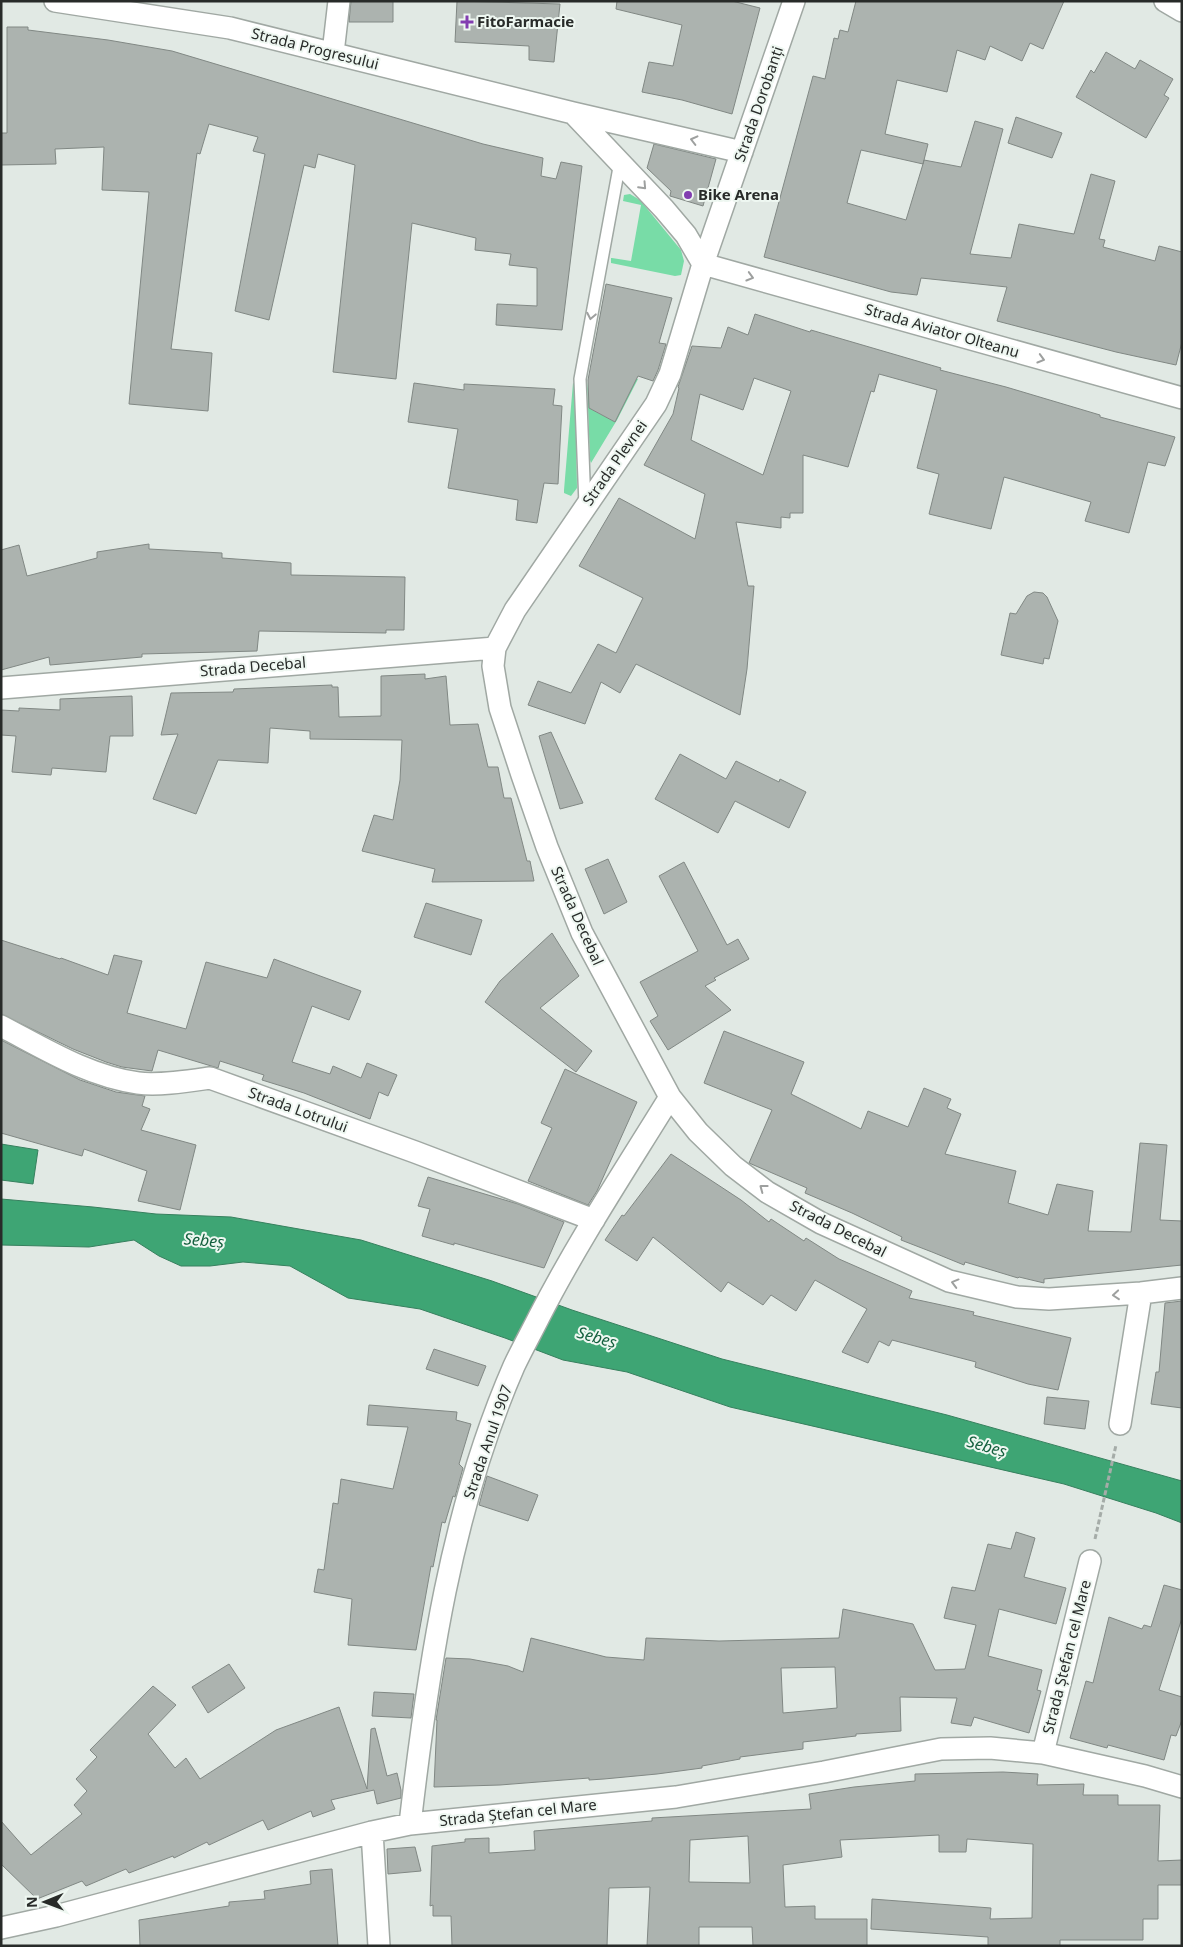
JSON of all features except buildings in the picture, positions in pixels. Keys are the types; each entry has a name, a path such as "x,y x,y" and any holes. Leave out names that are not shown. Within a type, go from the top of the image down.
{"street":[{"name":"Strada Progresului","path":"55,1 133,6 742,152"},
{"path":"325,1 326,51"},
{"path":"326,51 339,1"},
{"name":"Strada Dorobanți","path":"703,264 794,1"},
{"path":"1165,1 1182,11"},
{"path":"573,113 686,234 703,264"},
{"name":"Strada Aviator Olteanu","path":"703,264 1182,398"},
{"name":"Strada Plevnei","path":"495,648 515,610 656,404 670,374 703,264"},
{"name":"Strada Decebal","path":"1,688 495,648 493,666 500,708 547,847 582,933 670,1097 698,1132 733,1166 767,1192 821,1223 949,1281 1017,1297 1049,1299 1141,1293 1182,1288"},
{"name":"Strada Lotrului","path":"1,1026 69,1063 106,1076 139,1084 210,1078 594,1220"},
{"name":"Strada Anul 1907","path":"410,1824 433,1652 464,1512 485,1443 514,1365 564,1268 670,1097"},
{"path":"1120,1424 1141,1293"},
{"name":"Strada Ștefan cel Mare","path":"1043,1753 1090,1561"},
{"name":"Strada Ștefan cel Mare","path":"1,1928 66,1913 372,1832 410,1824 676,1796 824,1772 941,1749 990,1748 1043,1753 1146,1776 1182,1788"},
{"path":"372,1832 379,1946"}],"lane":[{"path":"585,507 580,379 620,162"}],"path":[{"path":"1090,1561 1120,1424"}],"shaded area":[{"path":"630,194 640,200 681,250 684,261 681,275 675,276 611,263 611,258 631,261 641,205 623,201 624,195"},
{"path":"588,365 638,379 617,420 591,463 587,382 591,409 615,422 607,371"},
{"path":"573,383 575,384 577,488 571,496 564,493 564,490"}],"water":[{"path":"1,1144 38,1150 33,1184 1,1180"},
{"name":"Sebeș","path":"1,1199 156,1214 231,1217 361,1240 492,1281 572,1310 722,1359 947,1415 1182,1481 1182,1523 1064,1484 730,1407 627,1372 563,1360 420,1309 348,1298 290,1266 243,1262 210,1266 181,1266 159,1256 134,1240 89,1247 1,1245"}],"place":[{"name":"FitoFarmacie","path":"467,22"},
{"name":"Bike Arena","path":"688,195"}]}
